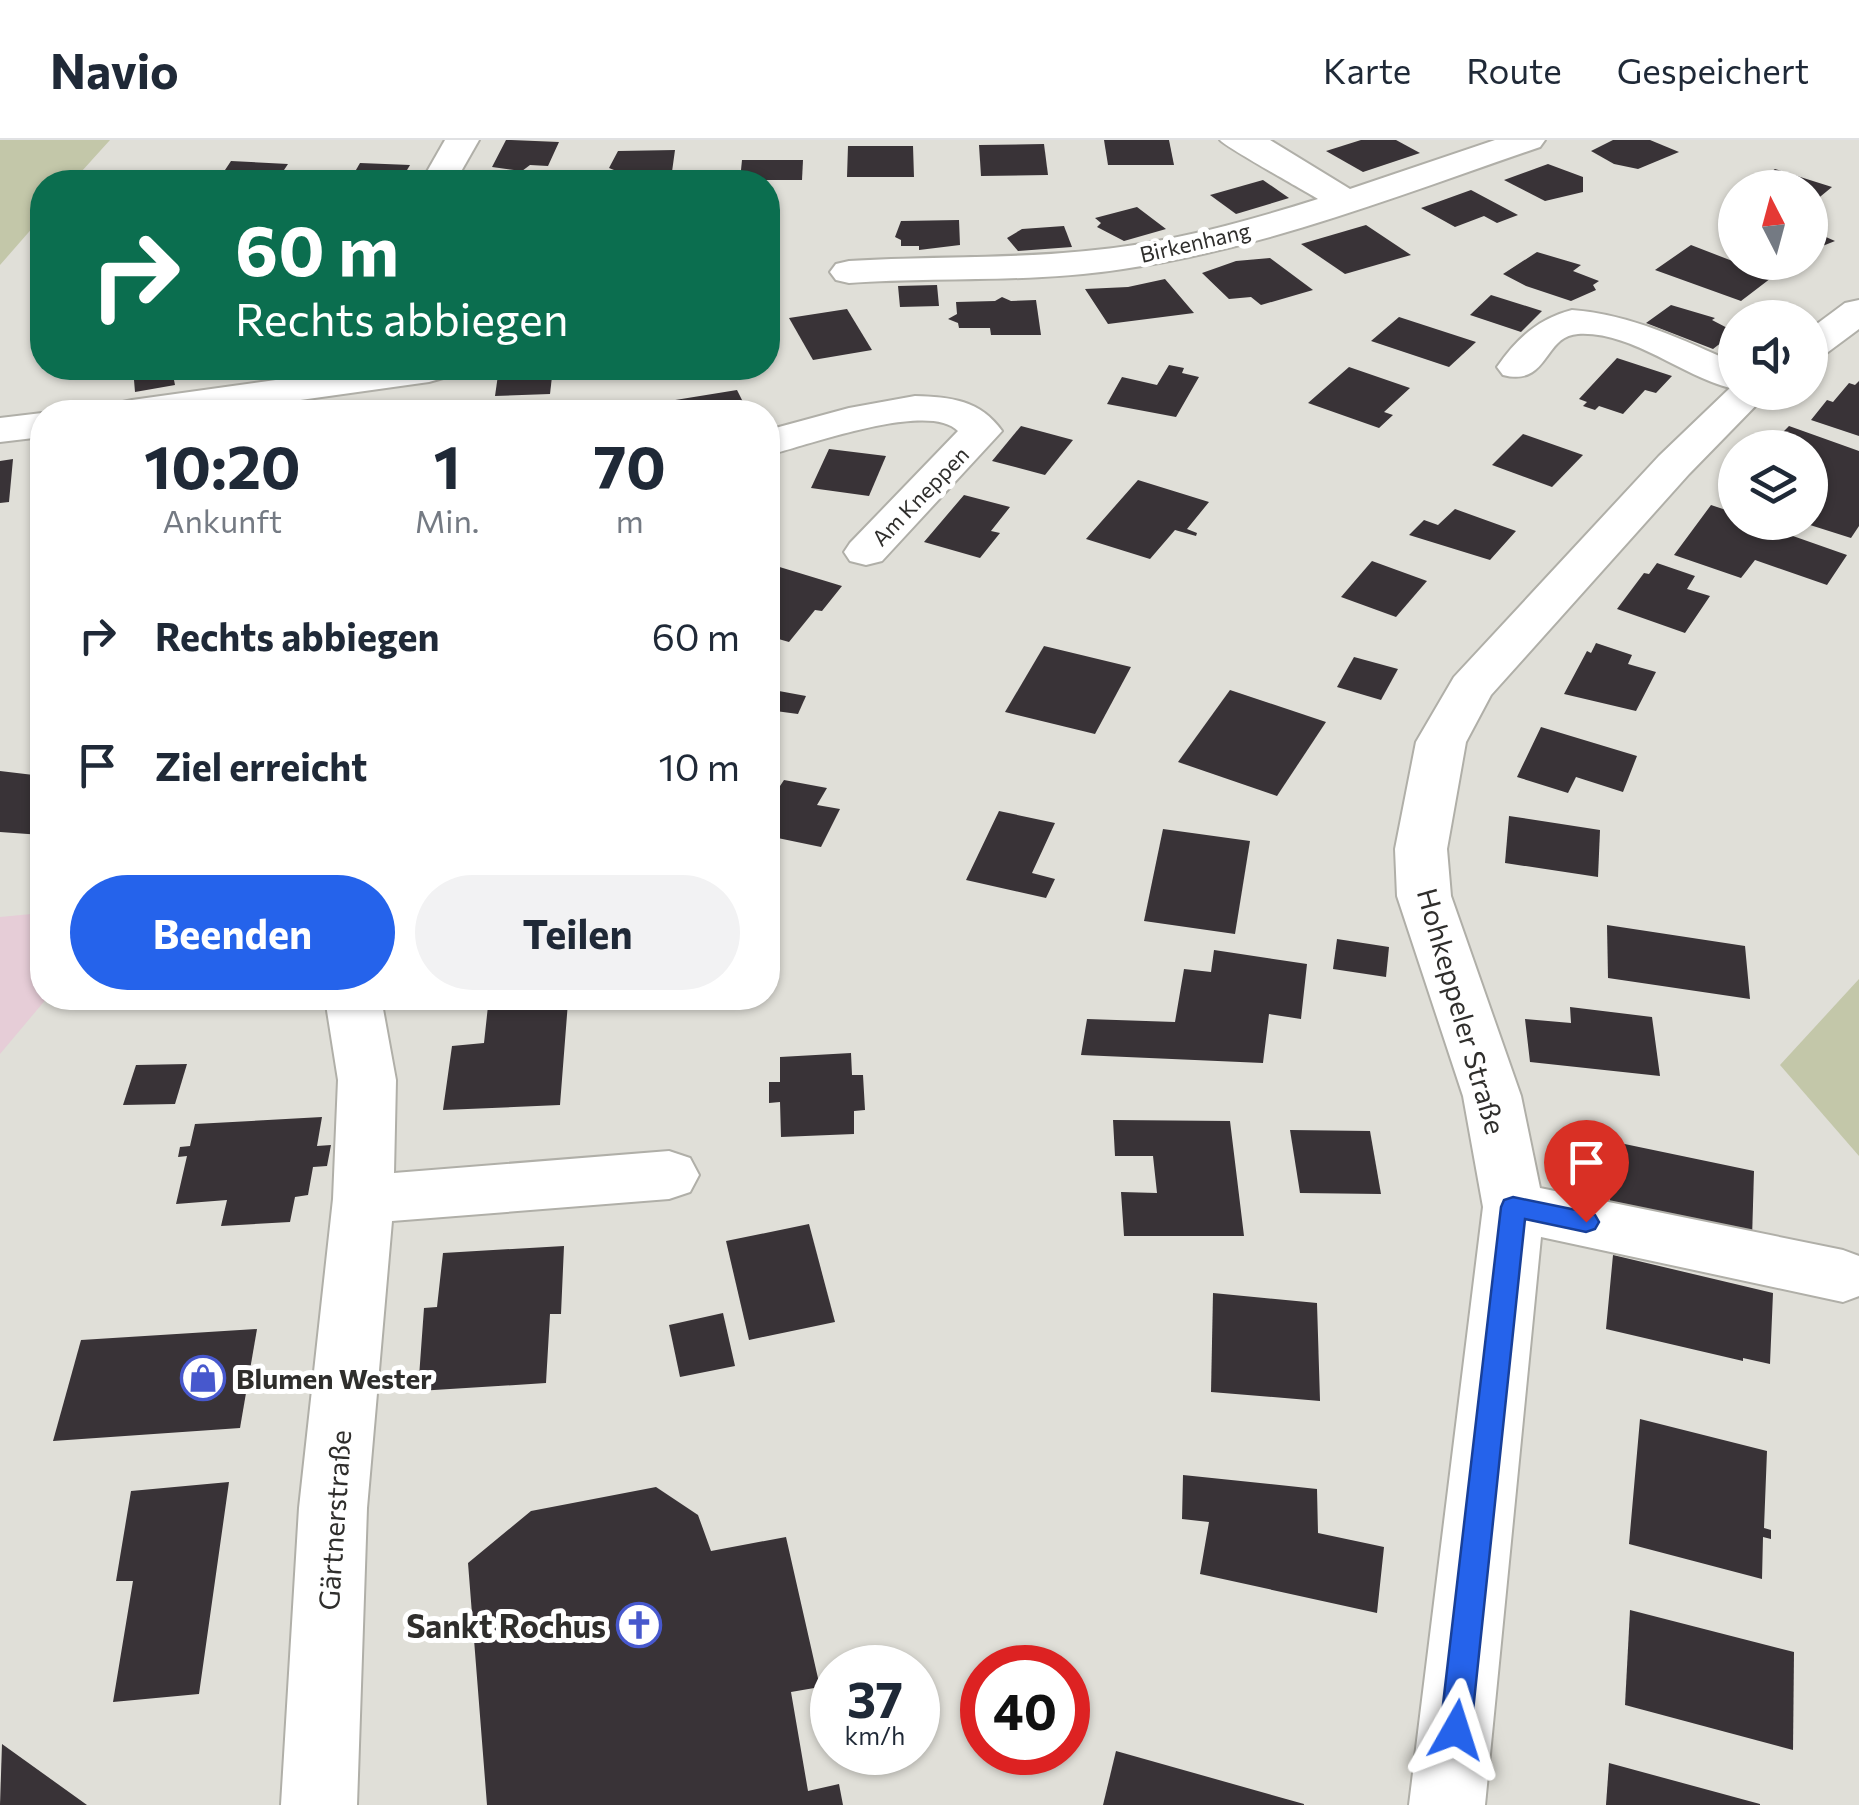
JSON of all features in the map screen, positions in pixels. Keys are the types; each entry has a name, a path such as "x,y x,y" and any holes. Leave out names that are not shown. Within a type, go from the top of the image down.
{"street":[{"path":"445,170 462,140"},
{"path":"1237,140 1258,147 1344,201"},
{"name":"Birkenhang","path":"849,272 1039,266 1121,258 1200,244 1528,140"},
{"path":"1828,334 1859,312"},
{"path":"1517,367 1557,326 1574,320 1599,322 1718,370"},
{"path":"213,400 348,380"},
{"name":"Am Kneppen","path":"780,440 900,410 934,406 960,410 976,419 981,431 866,552"},
{"name":"Hohkeppeler Straße","path":"1447,1805 1513,1207 1492,1096 1424,896 1421,849 1441,742 1472,688 1674,465 1731,410"},
{"path":"0,430 30,426"},
{"name":"Gärtnerstraße","path":"318,1805 332,1508 363,1200 367,1080 355,1010"},
{"path":"363,1200 669,1175"},
{"path":"1513,1207 1843,1276"}],"shaded area":[{"path":"30,914 30,1010 37,1010 0,1054 0,917"}],"green space":[{"path":"0,140 110,140 83,170 30,170 30,231 0,265"},
{"path":"1859,979 1859,1156 1780,1065"}],"building":[{"path":"506,140 559,142 548,166 530,165 523,170 492,167"},
{"path":"1104,140 1169,140 1174,165 1108,165"},
{"path":"1361,140 1396,140 1420,153 1363,172 1326,151"},
{"path":"1613,140 1650,140 1679,152 1638,169 1614,164 1591,151"},
{"path":"1044,144 1048,175 981,176 979,145"},
{"path":"848,146 913,146 914,177 847,177"},
{"path":"675,150 672,170 614,170 609,168 618,151"},
{"path":"742,160 803,160 802,180 780,180 780,170 741,170"},
{"path":"231,161 288,164 284,170 225,170"},
{"path":"360,163 410,165 407,170 356,170"},
{"path":"1548,164 1583,177 1583,192 1545,201 1504,180"},
{"path":"1263,180 1289,198 1236,214 1210,195"},
{"path":"1471,190 1518,215 1497,223 1484,216 1455,227 1421,208"},
{"path":"1137,207 1166,229 1124,241 1097,227 1101,223 1095,218"},
{"path":"959,220 960,245 919,250 919,246 901,246 901,240 895,237 901,221"},
{"path":"1366,225 1411,255 1345,274 1301,244"},
{"path":"1064,226 1072,247 1018,251 1007,238 1022,229"},
{"path":"1691,245 1718,255 1718,280 1768,280 1738,300 1655,270"},
{"path":"1537,252 1581,265 1573,271 1599,281 1593,285 1596,290 1571,301 1503,274"},
{"path":"1270,258 1313,290 1261,305 1251,297 1229,299 1202,273 1236,261"},
{"path":"1165,279 1194,313 1108,324 1085,289 1128,287"},
{"path":"937,285 939,306 900,307 898,286"},
{"path":"1491,295 1542,311 1521,332 1470,315"},
{"path":"1002,297 1011,301 1036,300 1041,335 991,335 990,328 959,328 958,323 948,319 957,314 956,302 995,301"},
{"path":"1671,305 1715,318 1712,320 1718,323 1718,345 1713,349 1646,323"},
{"path":"847,309 872,350 813,360 789,318"},
{"path":"1399,317 1476,342 1449,367 1371,341"},
{"path":"1617,358 1672,376 1656,393 1645,390 1623,414 1599,406 1595,410 1583,406 1587,402 1579,399"},
{"path":"1169,365 1199,377 1176,417 1107,404 1122,377 1157,385"},
{"path":"1349,367 1410,388 1384,412 1393,415 1379,428 1308,403"},
{"path":"134,380 174,380 175,385 135,392"},
{"path":"497,380 552,380 550,394 495,396"},
{"path":"1859,381 1859,436 1811,420 1819,410 1828,410 1828,400 1833,402 1849,383 1855,385"},
{"path":"737,390 742,400 675,400"},
{"path":"1021,426 1073,440 1045,475 992,461"},
{"path":"1523,434 1583,455 1552,487 1492,465"},
{"path":"1828,440 1859,451 1859,526 1851,538 1828,531"},
{"path":"829,449 886,456 869,496 811,488"},
{"path":"13,459 9,502 0,503 0,461"},
{"path":"1138,480 1209,502 1187,529 1196,536 1175,530 1150,559 1086,539"},
{"path":"964,495 1010,507 991,531 1000,533 980,558 924,542"},
{"path":"1711,505 1718,507 1718,540 1804,540 1847,555 1827,585 1755,560 1741,578 1674,555"},
{"path":"1455,509 1516,531 1490,560 1409,535 1424,520 1438,525"},
{"path":"1372,561 1427,581 1396,617 1341,597"},
{"path":"1657,563 1695,576 1687,589 1710,596 1685,633 1617,609 1644,573 1649,574"},
{"path":"780,567 842,586 822,611 815,610 789,642 780,639"},
{"path":"1596,643 1632,655 1628,664 1656,672 1636,711 1564,694 1587,651 1591,653"},
{"path":"1044,646 1131,667 1095,734 1005,712"},
{"path":"1354,657 1398,669 1381,700 1337,687"},
{"path":"1230,690 1326,722 1277,796 1178,762"},
{"path":"780,691 806,696 798,714 780,712"},
{"path":"1541,727 1637,756 1623,792 1576,777 1568,793 1517,777"},
{"path":"0,771 30,775 30,834 0,832"},
{"path":"784,780 827,788 817,805 840,809 821,847 780,838 780,786"},
{"path":"999,811 1055,823 1032,873 1055,879 1046,898 966,880"},
{"path":"1509,816 1600,830 1598,877 1505,863"},
{"path":"1163,829 1250,841 1235,934 1144,921"},
{"path":"1607,925 1745,946 1750,999 1608,978"},
{"path":"1337,939 1389,947 1386,977 1333,969"},
{"path":"1214,950 1307,964 1301,1019 1269,1014 1263,1063 1081,1055 1087,1019 1175,1022 1184,969 1211,972"},
{"path":"1570,1007 1652,1017 1660,1076 1530,1062 1525,1019 1571,1023"},
{"path":"488,1010 567,1010 560,1105 443,1110 452,1046 484,1043"},
{"path":"851,1053 852,1075 863,1075 865,1110 854,1111 854,1134 781,1137 780,1102 769,1103 769,1082 780,1082 780,1057"},
{"path":"187,1064 175,1104 123,1105 136,1065"},
{"path":"322,1117 317,1146 331,1145 327,1166 313,1167 308,1195 295,1197 290,1222 221,1226 227,1200 176,1204 187,1156 178,1157 180,1147 190,1146 195,1124"},
{"path":"1113,1120 1230,1121 1244,1236 1124,1236 1121,1192 1157,1193 1153,1156 1115,1156"},
{"path":"1290,1130 1370,1131 1381,1194 1300,1193"},
{"path":"1615,1142 1754,1171 1752,1239 1609,1207"},
{"path":"809,1224 835,1322 749,1340 726,1241"},
{"path":"564,1246 561,1314 550,1314 546,1383 418,1391 424,1308 437,1307 443,1253"},
{"path":"1613,1255 1773,1293 1770,1364 1606,1329"},
{"path":"1213,1293 1317,1303 1320,1401 1211,1392"},
{"path":"723,1313 735,1366 680,1377 669,1325"},
{"path":"257,1329 240,1428 53,1441 81,1340"},
{"path":"1640,1419 1767,1451 1764,1528 1771,1530 1771,1539 1763,1537 1762,1579 1629,1544"},
{"path":"1183,1475 1317,1489 1318,1533 1384,1547 1377,1613 1200,1574 1209,1522 1182,1519"},
{"path":"229,1482 199,1694 113,1702 133,1581 116,1581 131,1491"},
{"name":"Sankt Rochus","path":"656,1487 698,1515 711,1551 786,1537 810,1645 810,1689 791,1692 808,1791 839,1784 843,1805 487,1805 468,1563 531,1511"},
{"path":"1630,1610 1794,1652 1793,1750 1625,1705"},
{"path":"2,1744 87,1805 0,1805"},
{"path":"1116,1751 1304,1804 1304,1805 1103,1805"},
{"path":"1609,1763 1760,1804 1760,1805 1606,1805"}],"place":[{"name":"Blumen Wester","path":"203,1378"},
{"name":"Sankt Rochus","path":"639,1625"}],"route":[{"path":"1456,1730 1513,1207 1586,1222"}]}
